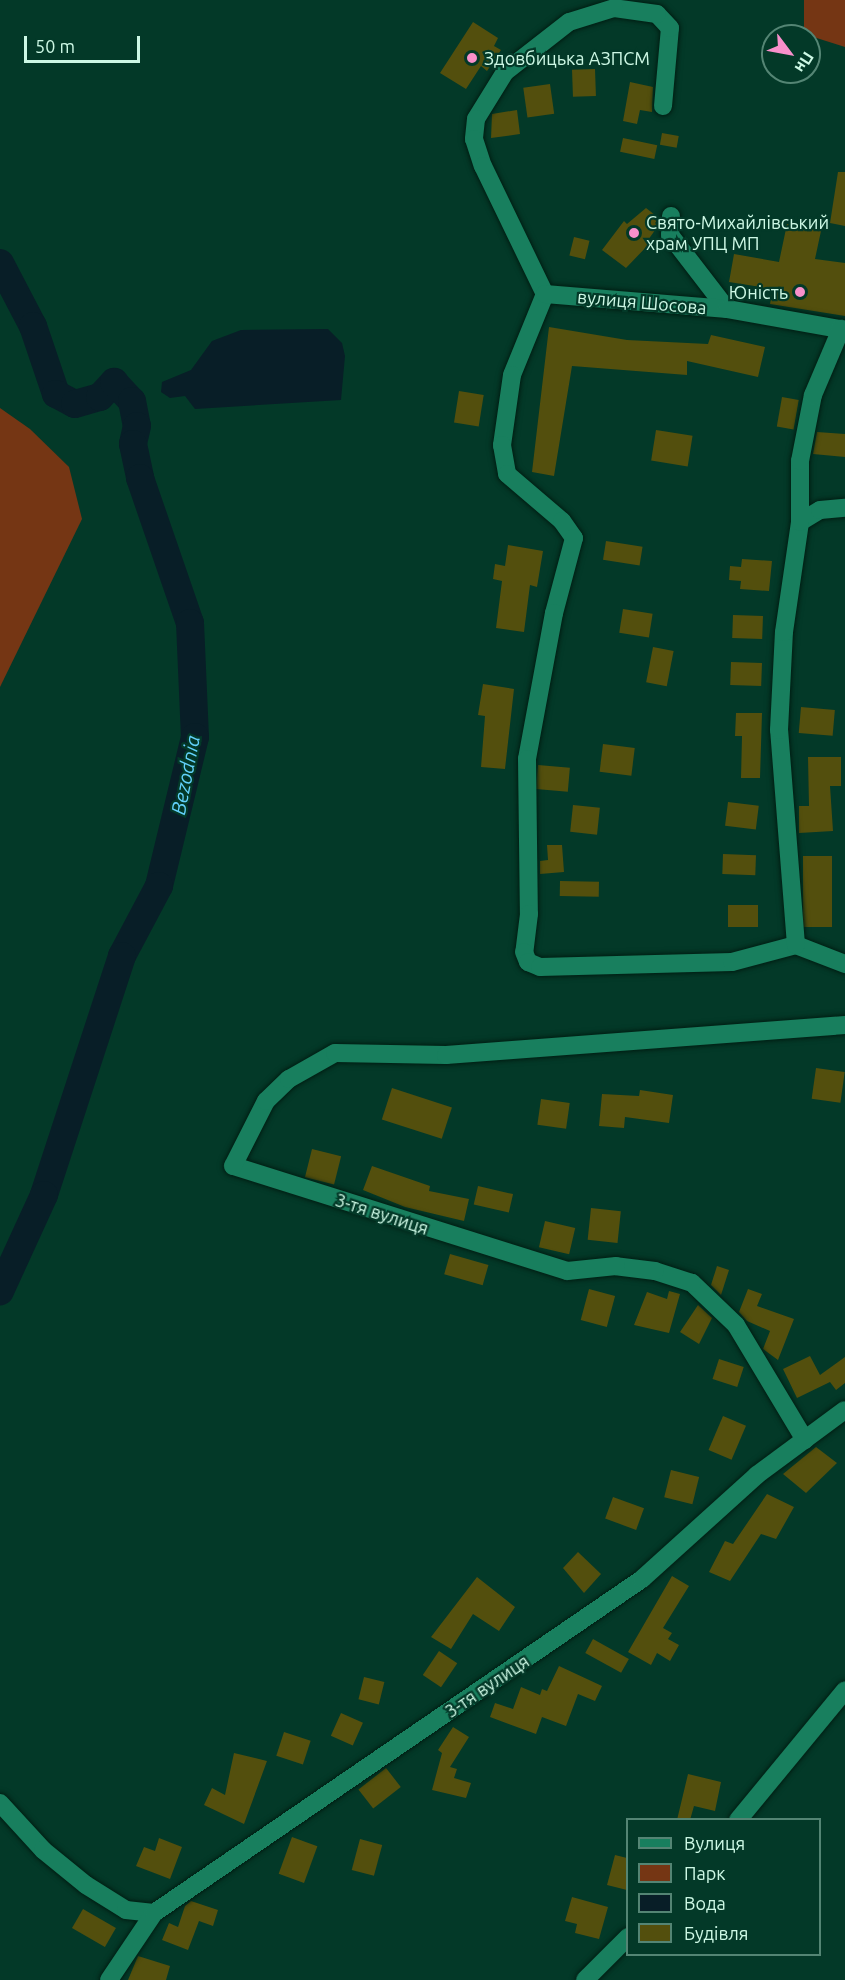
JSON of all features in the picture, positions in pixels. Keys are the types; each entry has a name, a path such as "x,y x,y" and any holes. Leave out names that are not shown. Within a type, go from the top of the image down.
{"street":[{"path":"663,106 670,28 657,14 614,8 569,21 506,72 487,96 476,119 474,139 483,166 545,294 512,375 502,445 507,474 562,521 574,538 554,613 527,759 529,914 524,952 528,962 540,967 732,962 796,945 845,964"},
{"path":"672,216 670,235 727,309"},
{"name":"вулиця Шосова","path":"545,294 727,309 843,329"},
{"path":"796,945 779,730 784,632 800,522 800,461 813,395 843,329"},
{"path":"800,522 819,510 845,508"},
{"name":"3-тя вулиця","path":"805,1440 736,1325 692,1283 655,1271 616,1266 567,1271 233,1166 266,1101 288,1079 335,1053 446,1055 845,1025"},
{"name":"3-тя вулиця","path":"109,1980 129,1956 154,1913 642,1579 757,1475 845,1410"},
{"path":"740,1818 845,1690"},
{"path":"0,1803 43,1850 86,1885 126,1910 154,1913"},
{"path":"585,1980 626,1938"}],"green space":[{"path":"804,0 845,0 845,47 821,39 821,24 804,24"},
{"path":"0,408 30,429 69,467 82,519 0,687"}],"water":[{"path":"328,329 342,343 345,356 341,400 195,409 185,396 170,398 161,392 162,382 191,370 212,341 241,330"}],"building":[{"name":"Здовбицька АЗПСМ","path":"473,22 498,38 494,46 501,50 487,71 481,66 466,89 440,73"},
{"path":"595,69 596,96 573,97 572,70"},
{"path":"630,82 653,87 652,112 640,110 637,124 623,121"},
{"path":"550,84 554,114 527,117 523,88"},
{"path":"517,110 520,134 491,138 492,114"},
{"path":"662,133 679,136 677,148 660,145"},
{"path":"623,138 657,145 654,159 620,152"},
{"path":"838,172 845,172 845,226 830,223"},
{"name":"Свято-Михайлівський храм УПЦ МП","path":"646,208 659,218 655,223 658,226 648,240 651,242 626,268 602,250 624,221 627,224"},
{"path":"787,224 821,231 815,259 845,263 845,316 770,304 773,289 729,282 734,254 779,262"},
{"path":"574,237 590,241 585,259 569,255"},
{"path":"549,327 627,340 708,344 711,335 765,347 758,377 687,361 687,375 572,366 554,476 532,472"},
{"path":"459,391 484,395 479,427 454,423"},
{"path":"782,397 799,400 794,429 777,427"},
{"path":"656,430 693,436 688,466 651,461"},
{"path":"817,432 845,434 845,457 813,454"},
{"path":"606,541 643,547 640,566 603,560"},
{"path":"508,545 543,551 537,587 530,585 524,632 496,628 502,581 493,579 495,564 505,566"},
{"path":"742,559 772,561 769,591 740,589 741,581 729,580 730,566 741,567"},
{"path":"623,609 653,614 649,637 619,633"},
{"path":"733,615 763,616 762,639 732,638"},
{"path":"653,647 674,651 667,686 646,682"},
{"path":"731,662 762,663 761,686 730,685"},
{"path":"483,684 514,689 505,769 481,767 485,716 478,715"},
{"path":"801,707 835,710 833,736 799,733"},
{"path":"736,713 762,713 760,778 741,778 742,736 735,736"},
{"path":"603,744 635,748 631,776 600,772"},
{"path":"808,757 841,757 841,786 830,786 833,831 799,833 799,806 809,806"},
{"path":"538,765 570,768 568,792 536,789"},
{"path":"728,802 759,806 756,830 725,826"},
{"path":"573,805 600,808 597,835 570,832"},
{"path":"547,845 562,845 564,872 540,874 540,861 548,860"},
{"path":"723,854 756,855 755,875 722,874"},
{"path":"803,856 832,856 832,927 803,927"},
{"path":"560,881 599,882 599,897 560,896"},
{"path":"728,905 758,905 758,927 728,927"},
{"path":"816,1068 845,1072 840,1103 812,1099"},
{"path":"392,1088 452,1107 442,1139 382,1119"},
{"path":"640,1090 673,1095 669,1123 625,1117 624,1128 599,1126 602,1094 639,1096"},
{"path":"541,1099 570,1103 566,1129 537,1125"},
{"path":"312,1149 341,1156 334,1184 305,1177"},
{"path":"372,1166 430,1186 429,1191 469,1199 464,1221 405,1207 363,1190"},
{"path":"478,1186 513,1194 509,1213 474,1205"},
{"path":"591,1208 621,1211 617,1243 588,1240"},
{"path":"545,1221 575,1228 569,1254 539,1247"},
{"path":"450,1254 488,1265 483,1285 444,1274"},
{"path":"717,1266 729,1270 721,1295 711,1285"},
{"path":"589,1289 615,1296 607,1327 581,1320"},
{"path":"748,1289 762,1294 757,1306 794,1319 778,1360 763,1349 770,1331 747,1321 739,1312"},
{"path":"669,1291 680,1294 669,1333 634,1325 647,1292 667,1299"},
{"path":"698,1305 712,1318 699,1344 680,1332"},
{"path":"810,1356 820,1375 845,1357 845,1383 836,1390 830,1382 797,1398 783,1369"},
{"path":"719,1359 744,1367 737,1387 713,1379"},
{"path":"723,1416 746,1426 732,1460 709,1450"},
{"path":"816,1447 837,1463 806,1493 783,1474"},
{"path":"671,1470 699,1477 692,1504 664,1497"},
{"path":"767,1494 794,1507 776,1539 761,1534 730,1581 709,1572 725,1541 733,1544"},
{"path":"613,1497 644,1508 636,1530 605,1519"},
{"path":"578,1552 601,1574 584,1593 563,1568"},
{"path":"672,1576 689,1586 663,1628 672,1633 668,1639 679,1645 670,1661 657,1653 651,1665 628,1652"},
{"path":"477,1577 515,1607 499,1631 473,1614 451,1649 431,1637"},
{"path":"593,1639 629,1659 621,1673 585,1653"},
{"path":"439,1651 457,1663 441,1687 423,1675"},
{"path":"559,1666 602,1686 595,1701 578,1694 566,1726 542,1717 536,1734 490,1717 495,1703 513,1709 521,1687 540,1695 542,1689 547,1691"},
{"path":"364,1677 384,1682 379,1704 358,1699"},
{"path":"341,1713 363,1723 353,1746 331,1736"},
{"path":"453,1727 469,1737 450,1767 457,1769 454,1778 471,1783 466,1798 432,1790 442,1753 438,1750"},
{"path":"284,1732 311,1741 303,1764 276,1756"},
{"path":"234,1753 267,1761 244,1824 204,1805 212,1788 225,1795"},
{"path":"386,1768 401,1787 373,1808 358,1790"},
{"path":"688,1774 721,1782 715,1811 694,1806 691,1818 677,1818"},
{"path":"292,1837 317,1846 304,1883 279,1874"},
{"path":"159,1838 182,1847 170,1879 136,1866 144,1847 155,1851"},
{"path":"360,1839 382,1845 374,1876 352,1870"},
{"path":"615,1855 626,1858 626,1890 607,1885"},
{"path":"572,1897 608,1907 599,1939 575,1933 577,1924 565,1921"},
{"path":"191,1901 218,1910 213,1926 199,1921 188,1950 162,1940 169,1923 178,1927 185,1906"},
{"path":"83,1909 116,1928 105,1947 72,1928"},
{"path":"138,1956 170,1966 166,1980 128,1980"}],"waterway":[{"name":"Bezodnia","path":"0,263 33,326 56,394 75,404 100,397 114,382 132,401 137,426 133,444 140,478 190,623 195,737 159,886 122,956 44,1195 0,1291"}],"place":[{"name":"Здовбицька АЗПСМ","path":"472,58"},
{"name":"Свято-Михайлівський храм УПЦ МП","path":"634,233"},
{"name":"Юність","path":"800,292"}]}
